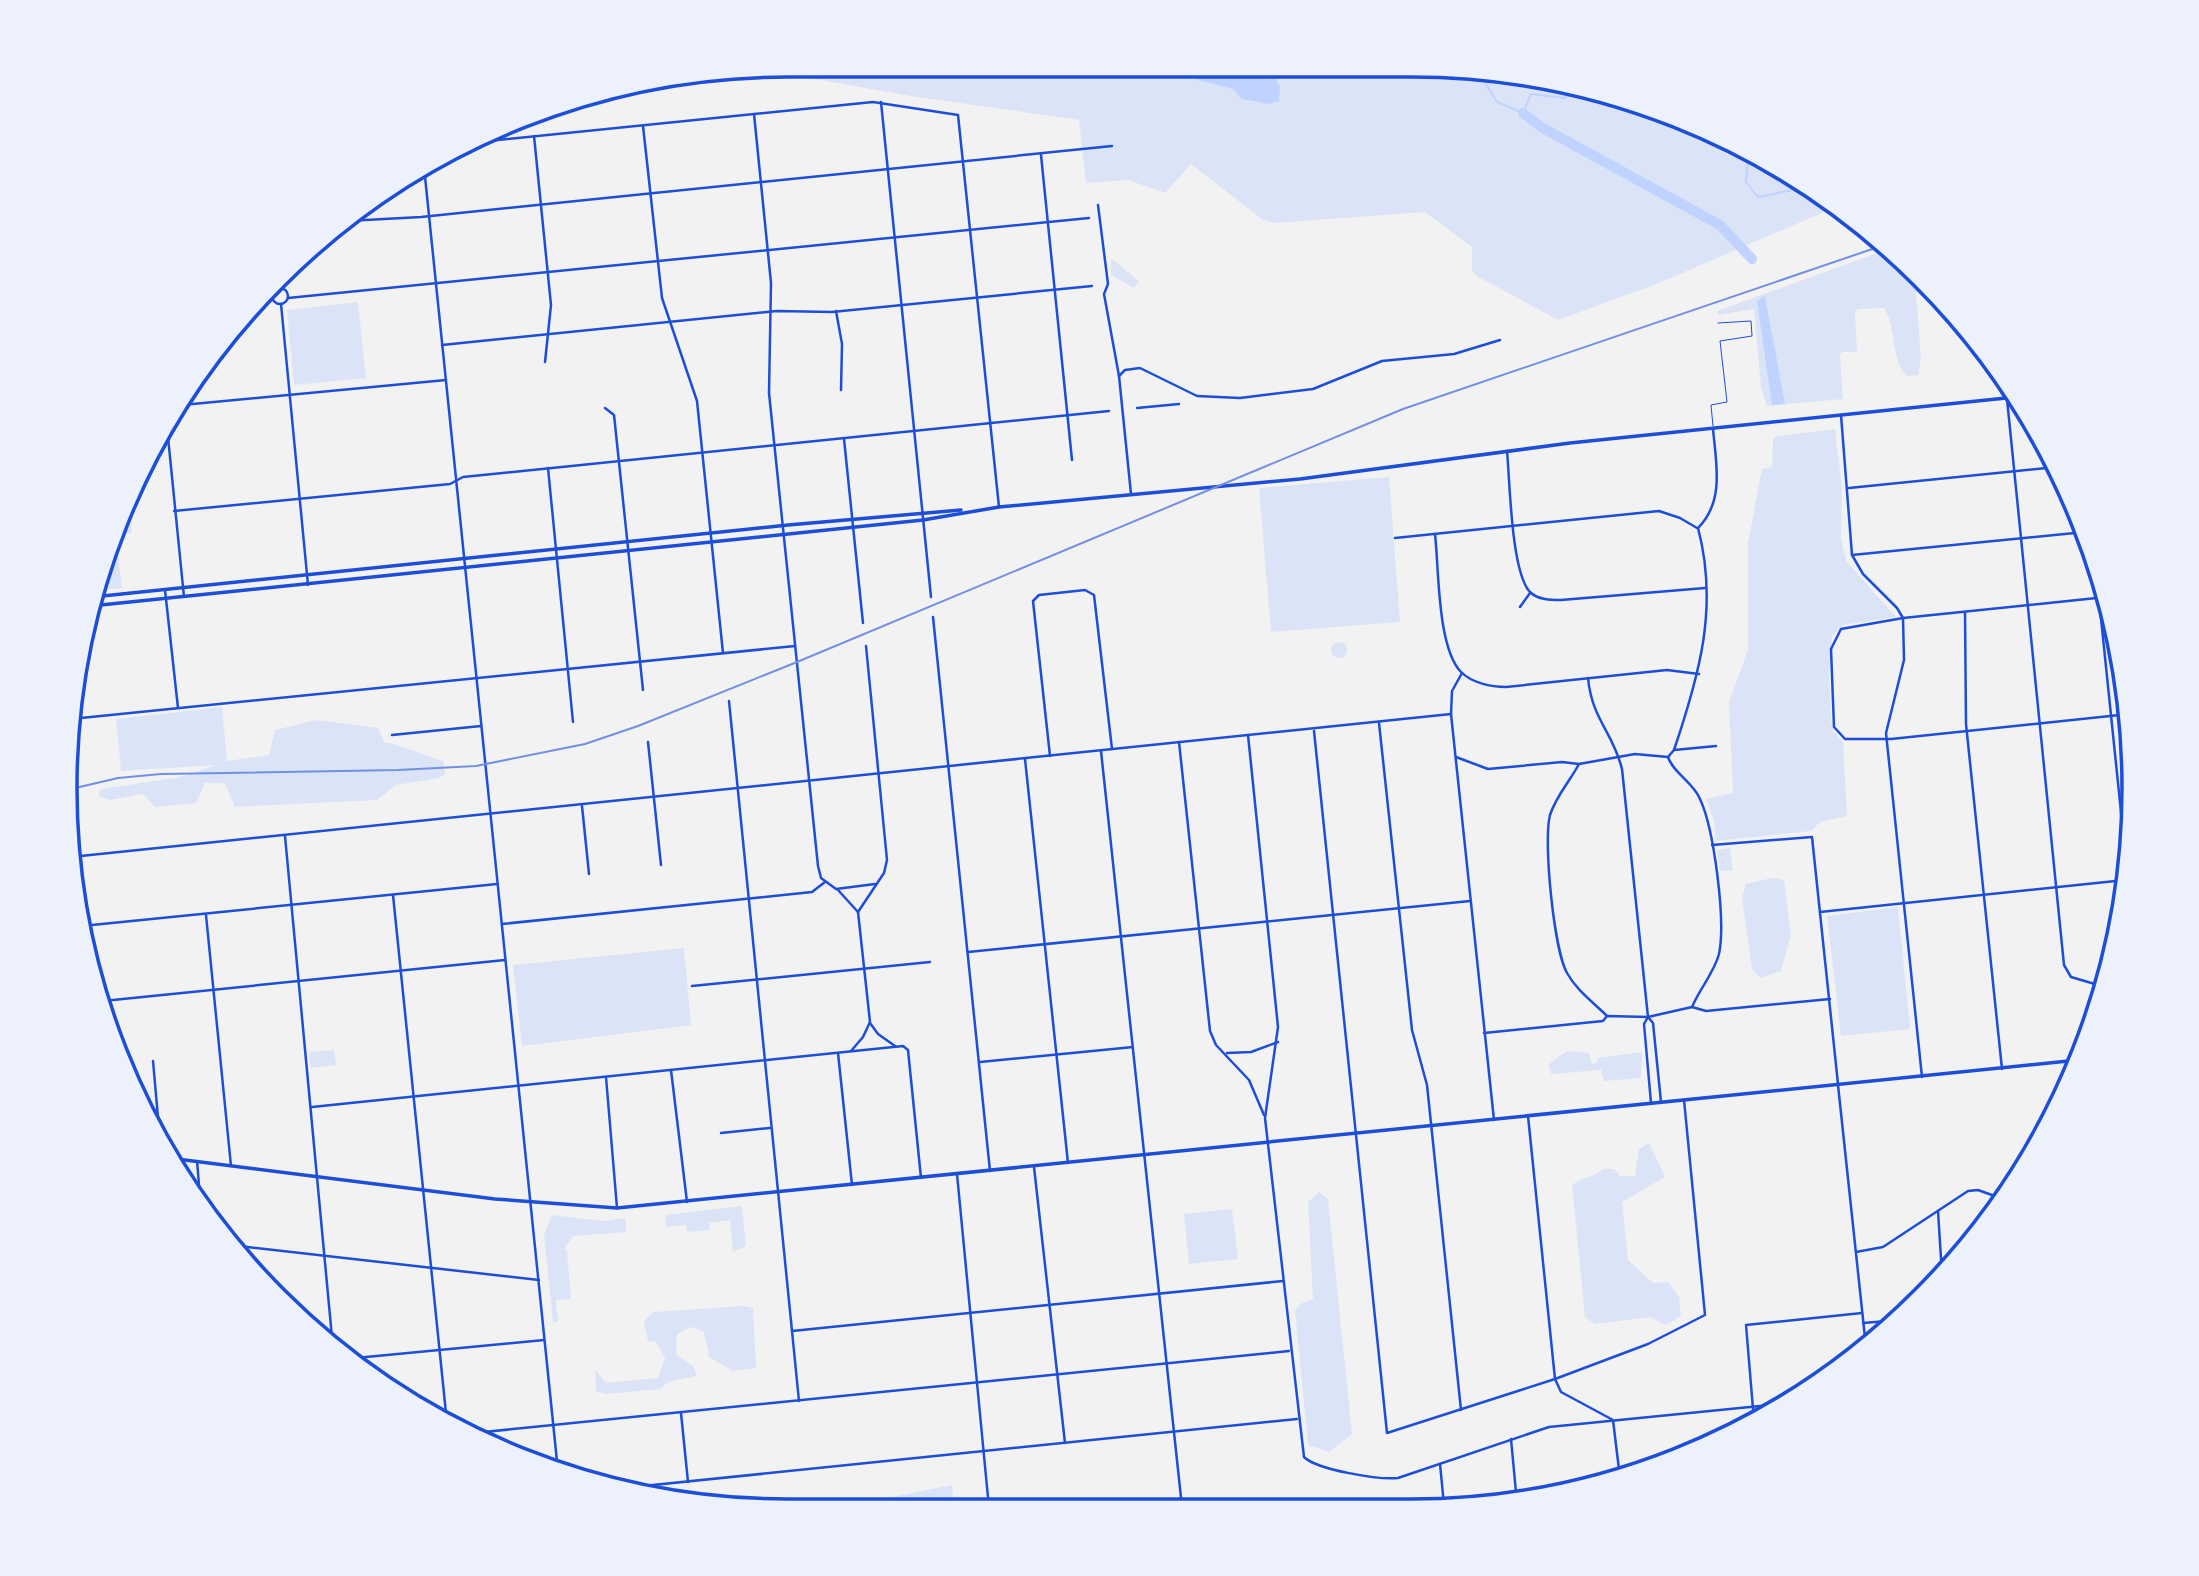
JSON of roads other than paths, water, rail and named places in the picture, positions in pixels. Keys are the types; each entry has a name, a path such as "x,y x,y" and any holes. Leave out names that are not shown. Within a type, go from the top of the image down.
{"main road":[{"path":"101,605 923,520 999,507 1251,483 1507,451 2005,398"},
{"path":"103,596 923,511 974,510"},
{"path":"182,1159 424,1191 617,1208 2067,1061"}],"street":[{"path":"881,102 931,597"},
{"path":"496,140 881,102 954,112 960,118 999,507"},
{"path":"754,114 768,251 771,311 769,382 818,866 825,882 836,889 858,912"},
{"path":"643,125 662,298 696,392 723,653"},
{"path":"534,136 551,305 545,362"},
{"path":"360,220 541,205 1112,146"},
{"path":"1041,155 1072,460"},
{"path":"425,177 557,1460"},
{"path":"1098,205 1108,284 1104,294 1119,376 1131,494"},
{"path":"281,304 288,298 1088,218"},
{"path":"442,345 771,311 836,311 1092,286"},
{"path":"282,288 288,298"},
{"path":"272,298 281,304"},
{"path":"281,304 308,585"},
{"path":"836,311 842,344 841,390"},
{"path":"1119,376 1133,368 1140,369 1197,396 1240,398 1313,389 1382,361 1454,354 1500,340"},
{"path":"190,404 446,380"},
{"path":"2007,402 2066,972 2077,980 2094,984"},
{"path":"1137,408 1178,404"},
{"path":"605,408 614,415 643,690"},
{"path":"174,511 450,484 463,477 1109,411"},
{"path":"1841,415 1849,488 1847,530 1852,555 1863,574 1897,608 1903,618 1903,660 1888,717 1886,738 1922,1077"},
{"path":"1698,528 1710,512 1717,489 1713,429"},
{"path":"844,439 863,623"},
{"path":"168,440 184,597"},
{"path":"1507,451 1520,573 1531,592 1544,599 1561,600 1705,588"},
{"path":"548,468 573,722"},
{"path":"1849,488 2046,468"},
{"path":"1395,538 1660,511 1680,517 1698,528 1705,558 1705,634 1699,674 1674,750 1668,757"},
{"path":"1852,555 2074,533"},
{"path":"1435,534 1447,644 1462,673 1498,687 1667,670 1699,674"},
{"path":"165,590 178,708"},
{"path":"1050,756 1034,597 1091,591 1094,595 1112,749"},
{"path":"1520,607 1531,592"},
{"path":"2096,597 1856,624 1836,634 1831,649 1832,716 1837,734 1845,739 1886,738 2118,716"},
{"path":"1965,612 1966,731 2002,1069"},
{"path":"933,617 990,1171"},
{"path":"2101,618 2121,812"},
{"path":"81,718 796,646"},
{"path":"866,646 887,860 884,873 858,912 870,1022 878,1034 895,1046"},
{"path":"1462,673 1452,691 1451,714 1494,1120"},
{"path":"1588,678 1594,711 1619,756 1648,1017 1653,1023 1661,1102"},
{"path":"729,701 799,1401"},
{"path":"81,856 490,816 1451,714"},
{"path":"1379,723 1412,1030 1427,1085 1461,1410"},
{"path":"392,735 481,726"},
{"path":"1314,729 1387,1433 1555,1379 1647,1344 1700,1319 1707,1311 1684,1100"},
{"path":"1248,735 1278,1042 1265,1118"},
{"path":"648,742 661,865"},
{"path":"1179,742 1210,1031 1216,1045 1249,1080 1265,1118 1302,1454 1312,1463 1388,1479 1549,1427 1765,1405"},
{"path":"1674,750 1716,746"},
{"path":"1101,751 1181,1499"},
{"path":"1456,757 1488,769 1562,762 1579,764 1619,756 1668,757"},
{"path":"1668,757 1675,769 1697,792 1709,820 1713,845 1721,942 1715,965 1692,1007"},
{"path":"1025,758 1068,1163"},
{"path":"1579,764 1554,804 1548,823 1558,946 1572,982 1607,1016 1648,1017 1692,1007 1706,1011 1830,999"},
{"path":"582,806 589,874"},
{"path":"285,836 332,1333"},
{"path":"1713,845 1812,837 1865,1335"},
{"path":"1820,912 2116,881"},
{"path":"502,925 811,892 825,882"},
{"path":"91,924 497,884"},
{"path":"836,889 875,884"},
{"path":"393,895 446,1411"},
{"path":"968,951 1470,901"},
{"path":"205,913 231,1166"},
{"path":"110,1000 505,960"},
{"path":"692,986 930,962"},
{"path":"1484,1033 1603,1021 1607,1016"},
{"path":"1648,1017 1644,1024 1652,1104"},
{"path":"851,1051 863,1037 870,1022"},
{"path":"1226,1053 1251,1052 1278,1042"},
{"path":"312,1107 895,1046 907,1047 921,1178"},
{"path":"980,1062 1133,1047"},
{"path":"838,1053 852,1185"},
{"path":"153,1061 158,1117"},
{"path":"671,1070 687,1202"},
{"path":"606,1077 617,1208"},
{"path":"1528,1116 1555,1379 1561,1392 1613,1420"},
{"path":"721,1133 771,1128"},
{"path":"197,1161 199,1186"},
{"path":"1034,1167 1065,1443"},
{"path":"957,1174 988,1499"},
{"path":"1856,1252 1874,1251 1883,1247 1959,1196 1978,1190 1993,1195"},
{"path":"1938,1211 1941,1262"},
{"path":"245,1247 539,1280"},
{"path":"792,1331 1283,1281"},
{"path":"1754,1411 1746,1325 1862,1313"},
{"path":"1863,1323 1882,1321"},
{"path":"363,1357 545,1339"},
{"path":"487,1432 1291,1350"},
{"path":"681,1413 688,1482"},
{"path":"652,1485 1298,1419"},
{"path":"1613,1420 1619,1468"},
{"path":"1511,1439 1516,1491"},
{"path":"1440,1464 1443,1498"}],"lane":[{"path":"1713,429 1712,405 1727,402 1720,341 1752,336 1751,321 1718,323"}],"water":[{"path":"1197,77 1270,77 1276,79 1280,87 1279,101 1268,104 1242,99 1233,89 1198,80"},
{"path":"1765,296 1785,404 1772,405 1757,301"}],"waterway":[{"path":"1484,81 1497,102 1523,113 1531,94 1565,98 1569,95"},
{"path":"1523,113 1541,127 1720,225 1752,259"},
{"path":"1748,162 1746,182 1758,197 1795,190"}],"railway":[{"path":"77,788 118,778 161,774 476,766 585,744 638,726 797,662 1403,409 1874,248"}]}
